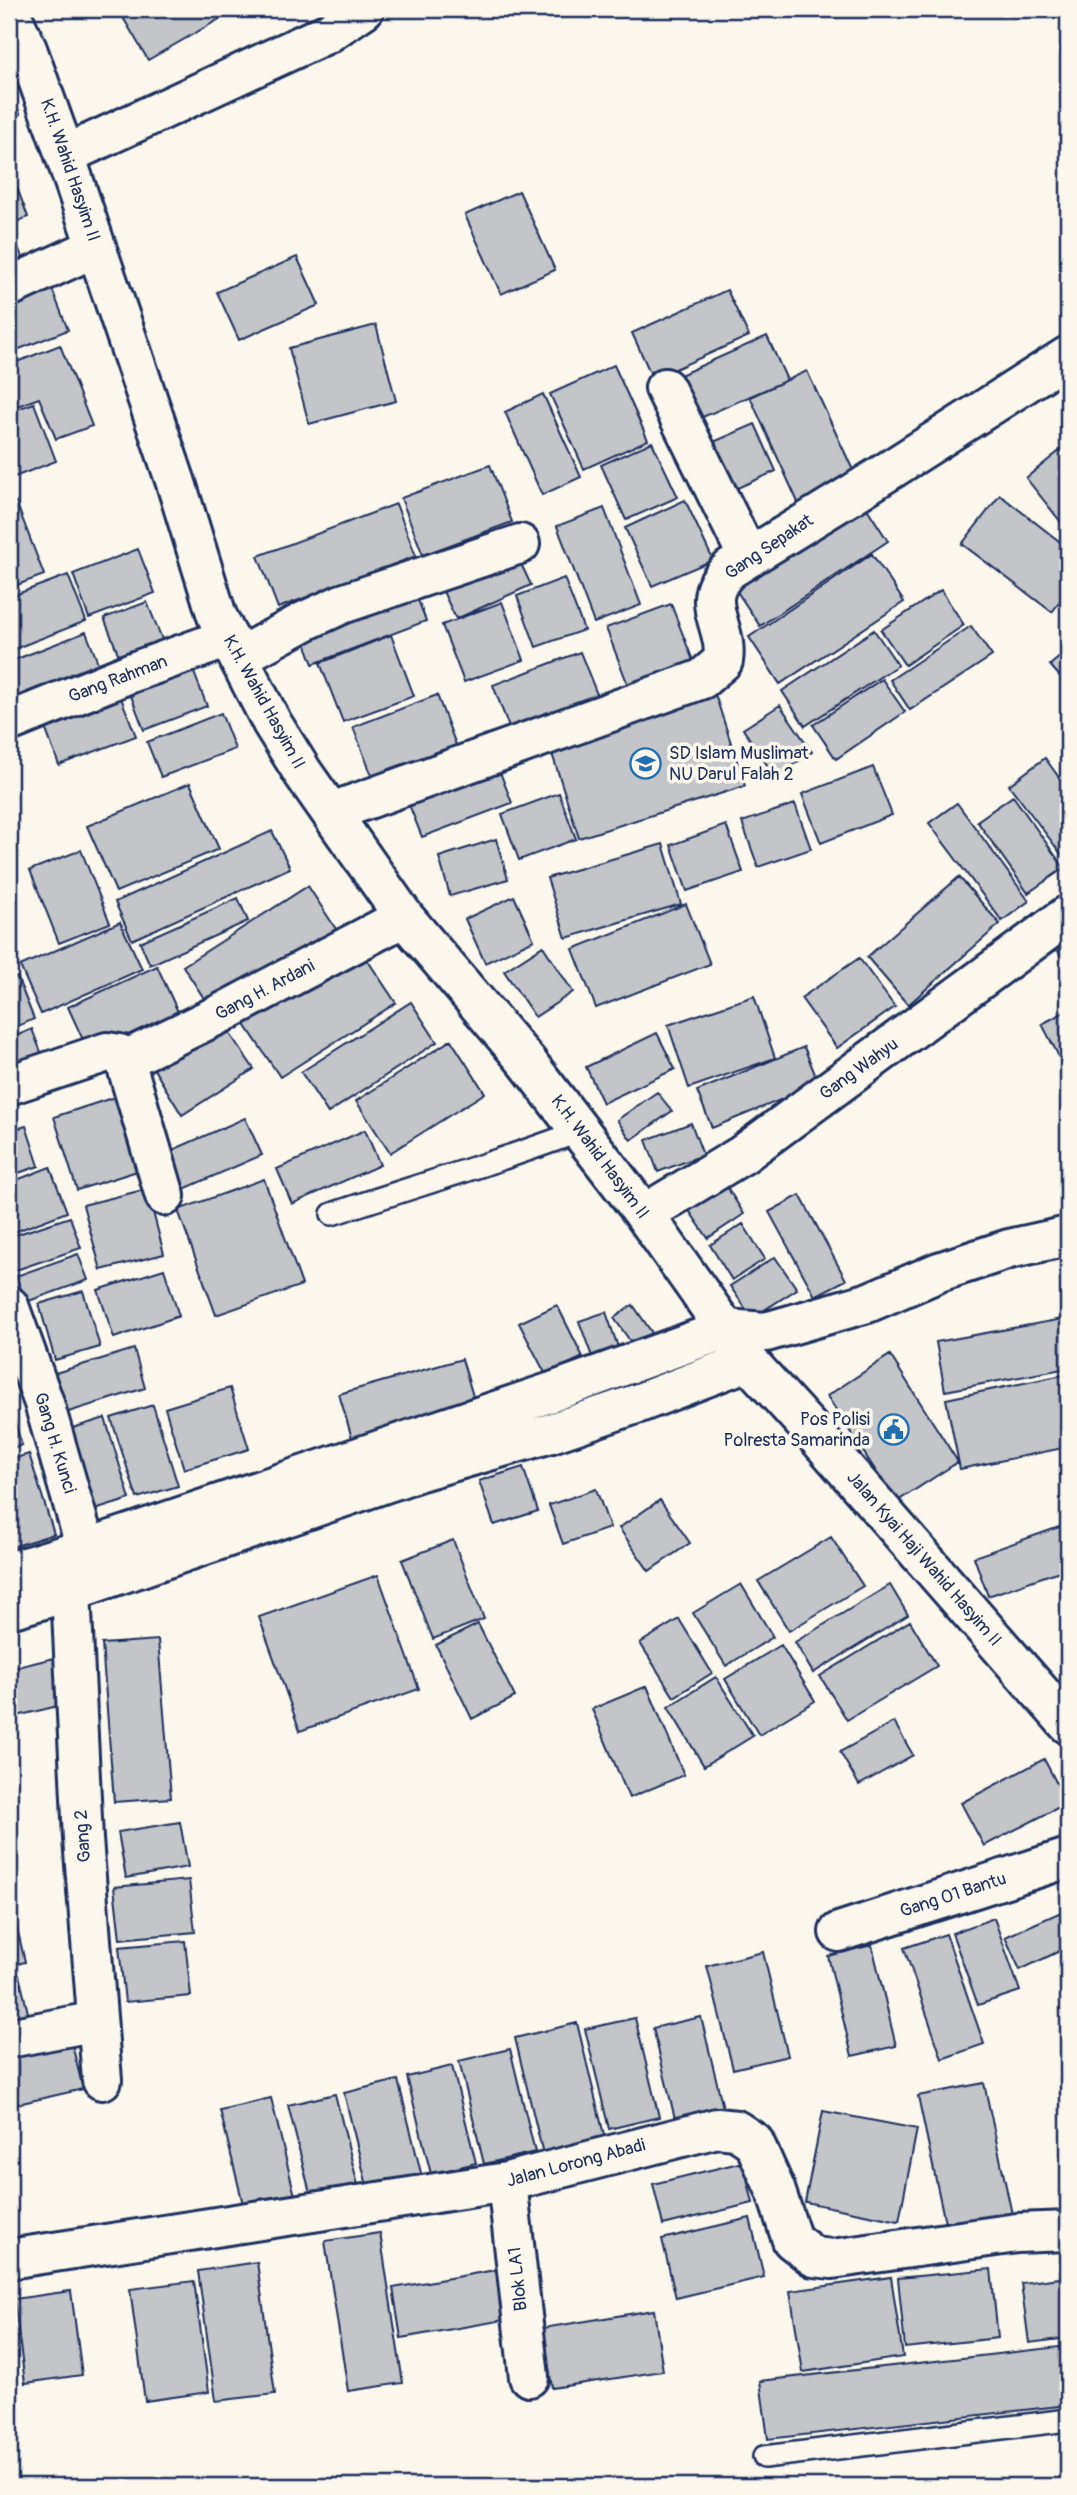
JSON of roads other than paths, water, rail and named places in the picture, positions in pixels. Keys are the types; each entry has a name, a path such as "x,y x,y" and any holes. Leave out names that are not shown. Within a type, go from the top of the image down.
{"street":[{"path":"65,155 328,33 364,9"},
{"name":"K.H. Wahid Hasyim II","path":"9,10 27,49 65,155 217,616 272,723 404,917 527,1062 644,1214 726,1329"},
{"path":"9,287 96,247"},
{"name":"Gang Sepakat","path":"332,812 702,679 723,661 725,649 713,597 715,587 722,576 1068,356"},
{"path":"665,388 748,557"},
{"name":"Gang Rahman","path":"9,722 130,673 233,647 305,621 342,604 520,544"},
{"name":"Gang Wahyu","path":"644,1214 742,1155 1068,915"},
{"name":"Gang H. Ardani","path":"125,1060 222,1013 404,917"},
{"path":"9,1086 107,1052 118,1054 125,1060 165,1196"},
{"path":"9,1572 85,1574 601,1416 757,1346 939,1272 1009,1249 1068,1236"},
{"name":"Gang H. Kunci","path":"9,1306 40,1392 85,1574"},
{"path":"9,1609 85,1574 552,1392 726,1329"},
{"name":"Jalan Kyai Haji Wahid Hasyim II","path":"726,1329 757,1346 1068,1724"},
{"name":"Gang 2","path":"85,1574 82,1839 102,2080"},
{"name":"Gang 01 Bantu","path":"839,1933 1068,1858"},
{"path":"9,2038 97,2021"},
{"name":"Jalan Lorong Abadi","path":"9,2259 507,2182 717,2128 736,2130 754,2141 775,2189 792,2239 814,2257 832,2259 1017,2233 1068,2231"},
{"name":"Blok LA1","path":"507,2182 529,2377"}],"lane":[{"path":"332,1214 469,1168 516,1156 580,1131"},
{"path":"764,2457 1068,2420"}],"place":[{"name":"SD Islam Muslimat NU Darul Falah 2","path":"646,763"},
{"name":"Pos Polisi Polresta Samarinda","path":"893,1429"}]}
